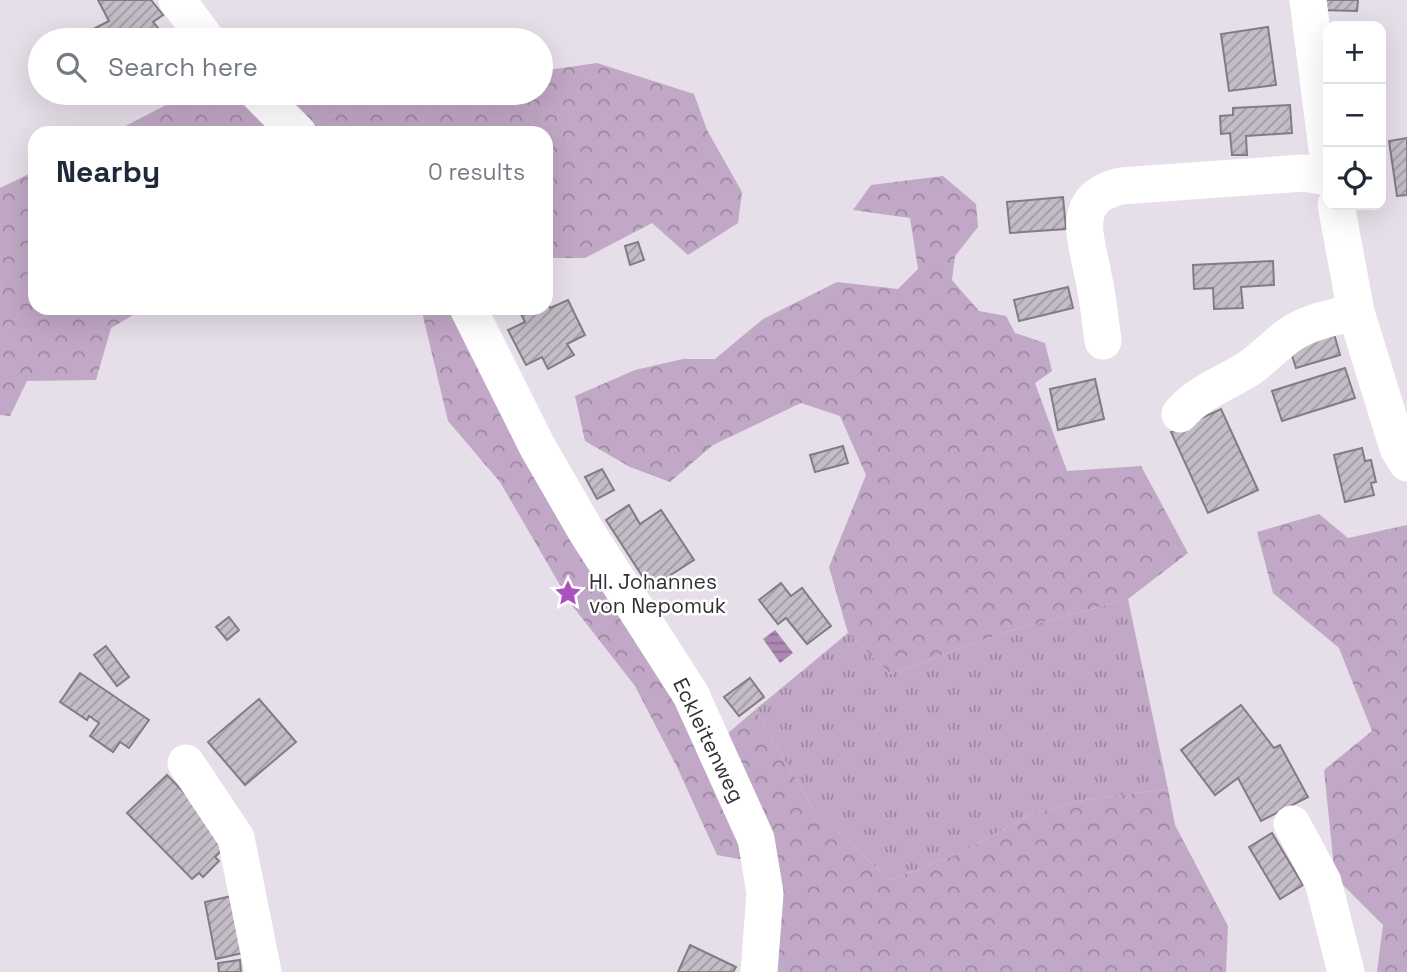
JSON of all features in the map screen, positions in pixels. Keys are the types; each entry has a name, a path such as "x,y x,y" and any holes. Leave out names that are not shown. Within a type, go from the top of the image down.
{"street":[{"path":"177,0 198,28"},
{"path":"1308,0 1327,147"},
{"path":"270,105 291,126"},
{"path":"1104,341 1084,238 1084,218 1090,202 1103,190 1121,186 1303,173 1323,176"},
{"path":"1337,210 1356,312 1398,448 1407,463"},
{"path":"1180,414 1210,389 1245,371 1292,333 1311,324 1356,312"},
{"name":"Eckleitenweg","path":"472,315 543,457 691,695 756,839 765,893 759,972"},
{"path":"186,764 236,838 263,972"},
{"path":"1292,824 1323,882 1346,972"}],"green space":[{"path":"597,63 694,94 707,130 742,192 738,223 688,255 652,223 585,258 553,258 553,126 125,126 166,105 251,105 266,120 287,105 553,105 553,69"},
{"path":"28,174 28,315 133,315 111,328 96,380 27,381 10,416 0,415 0,188"},
{"path":"943,176 976,204 978,227 955,256 952,280 979,311 1006,316 1015,333 1045,343 1052,371 1035,383 1067,471 1141,466 1188,553 1128,599 1002,633 890,674 848,633 829,567 866,475 840,416 801,403 713,445 670,482 630,467 585,441 575,396 635,370 683,359 715,359 763,319 837,282 898,289 918,269 910,218 853,210 871,185"},
{"path":"423,315 483,315 720,740 755,710 814,810 890,880 963,852 1027,816 1077,801 1168,789 1175,825 1228,926 1226,972 774,972 778,866 717,855 677,767 635,686 571,604 500,482 448,421"},
{"path":"1319,514 1348,538 1407,525 1407,972 1377,972 1383,925 1335,877 1324,770 1372,731 1339,648 1273,593 1257,532"},
{"path":"1128,599 1168,789 1077,801 1027,816 963,852 890,880 814,810 755,710 848,633 890,674 1002,633"}],"shaded area":[{"path":"775,630 793,653 780,663 763,639"}],"building":[{"path":"98,0 151,0 163,15 153,22 158,28 95,28 109,21"},
{"path":"1318,0 1358,0 1357,11 1318,10"},
{"path":"1268,27 1276,85 1229,91 1221,34"},
{"path":"1290,105 1292,133 1246,136 1247,155 1232,155 1230,133 1221,134 1220,116 1233,115 1233,108"},
{"path":"1407,138 1407,195 1397,196 1389,141"},
{"path":"1063,197 1066,229 1010,233 1007,202"},
{"path":"638,242 644,260 630,265 625,246"},
{"path":"1273,261 1274,285 1241,287 1243,308 1214,309 1213,288 1194,289 1193,265"},
{"path":"1068,287 1073,308 1019,321 1014,300"},
{"path":"568,300 585,335 567,344 574,355 548,369 542,357 526,365 508,330 525,322 522,315 553,315 553,307"},
{"path":"1333,330 1340,355 1296,368 1288,344"},
{"path":"1345,368 1355,398 1282,421 1272,391"},
{"path":"1095,379 1104,419 1058,430 1050,389"},
{"path":"1221,409 1258,490 1208,513 1171,432"},
{"path":"843,446 848,463 815,472 810,455"},
{"path":"1362,448 1365,461 1371,460 1376,482 1371,483 1374,495 1345,502 1334,455"},
{"path":"602,469 614,490 597,499 585,477"},
{"path":"629,505 640,524 661,510 694,560 650,588 606,520"},
{"path":"781,583 791,596 802,588 831,626 807,644 786,618 778,624 759,600"},
{"path":"229,617 239,630 227,640 216,627"},
{"path":"106,646 129,677 117,686 94,655"},
{"path":"80,673 149,720 129,748 120,742 113,752 90,736 99,723 89,716 87,720 60,702"},
{"path":"750,678 764,697 739,716 724,697"},
{"path":"259,699 296,742 245,785 208,742"},
{"path":"1241,705 1274,748 1280,745 1308,797 1261,821 1238,778 1215,795 1181,750"},
{"path":"167,775 231,841 215,857 219,861 203,877 199,873 192,879 127,813"},
{"path":"1272,833 1303,885 1280,899 1249,847"},
{"path":"236,895 247,952 216,959 205,902"},
{"path":"690,945 736,967 733,972 678,972"},
{"path":"240,960 241,972 219,972 218,963"}],"place":[{"name":"Hl. Johannes von Nepomuk","path":"568,593"}]}
